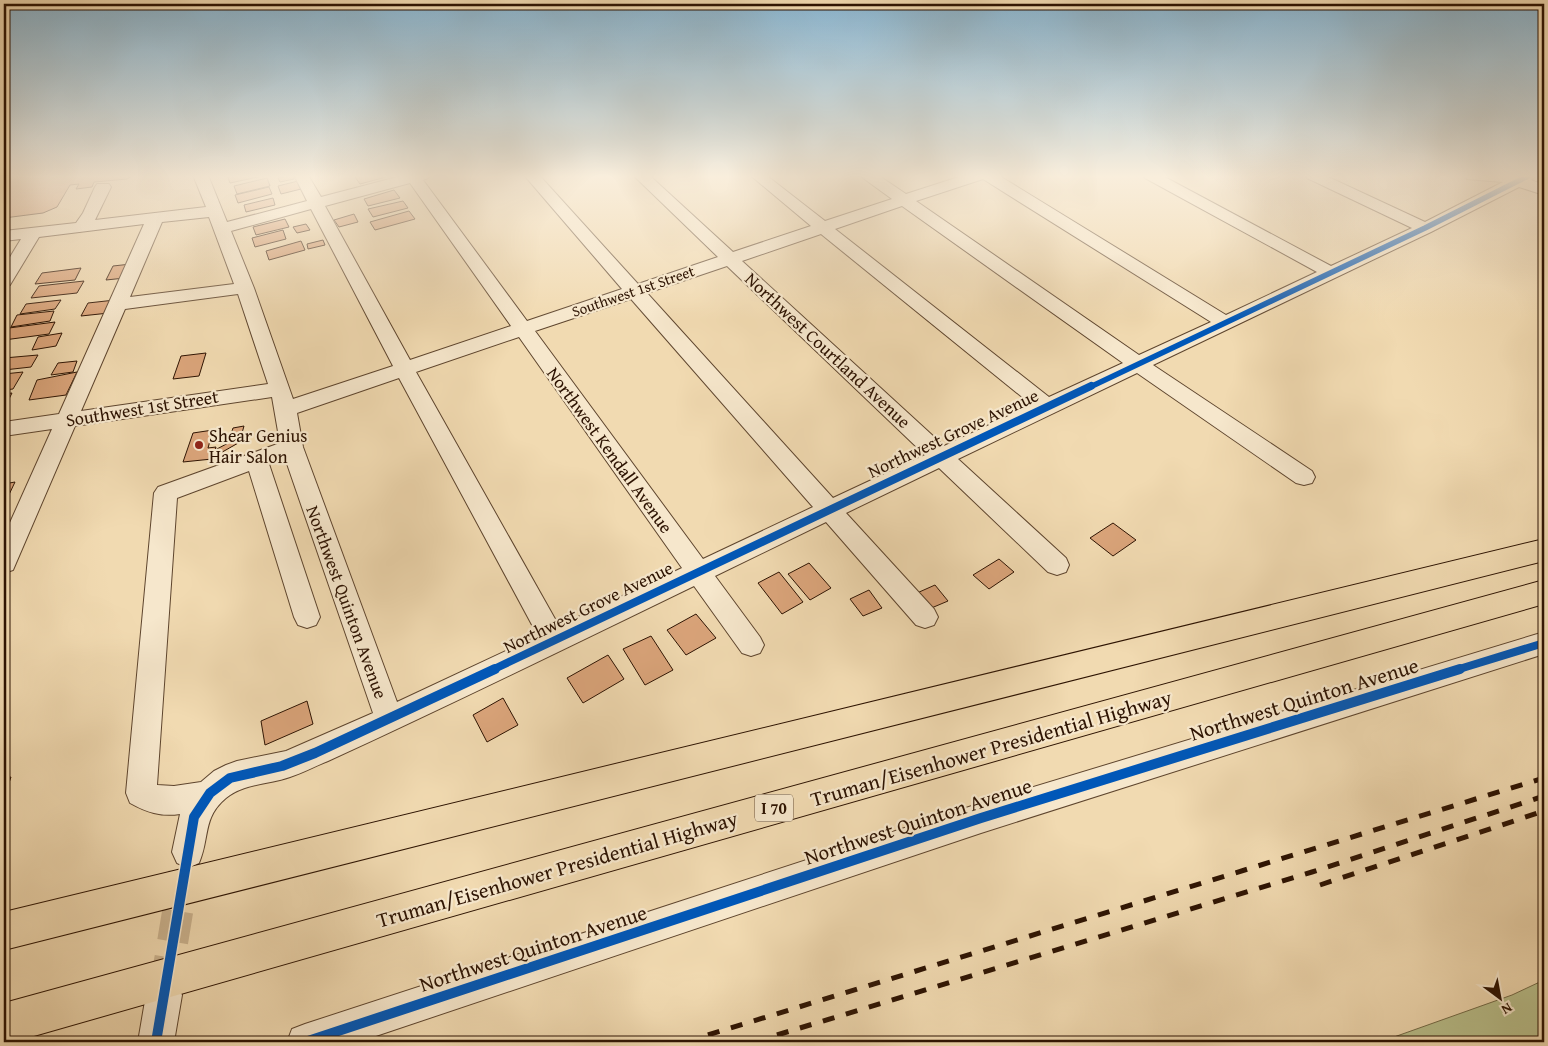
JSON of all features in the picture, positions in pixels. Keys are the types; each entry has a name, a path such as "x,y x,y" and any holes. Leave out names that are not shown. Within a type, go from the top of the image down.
{"highway":[{"path":"4,931 1544,550"},
{"name":"Truman/Eisenhower Presidential Highway","path":"4,1024 1544,592"}],"street":[{"path":"4,236 111,224"},
{"path":"4,562 153,224"},
{"name":"Northwest Quinton Avenue","path":"188,852 194,817 201,803 225,781 237,776 288,764 389,719 292,447 283,399 246,288 221,224"},
{"path":"327,224 554,641"},
{"name":"Northwest Kendall Avenue","path":"450,224 522,328 751,645"},
{"path":"575,224 925,617"},
{"name":"Northwest Courtland Avenue","path":"694,224 1056,565"},
{"path":"819,224 1047,406"},
{"name":"Southwest 1st Street","path":"4,428 65,420 283,399 404,368 833,224"},
{"path":"938,224 1136,363 1304,477"},
{"path":"1066,224 1224,322"},
{"path":"1240,224 1329,272"},
{"path":"1416,224 1425,228"},
{"name":"Northwest Grove Avenue","path":"389,719 1136,363 1433,224"},
{"path":"4,281 34,232"},
{"path":"117,304 246,288"},
{"path":"208,795 162,802 149,799 141,794 166,493 292,447"},
{"path":"257,460 307,617"},
{"name":"Northwest Quinton Avenue","path":"306,1042 982,818 1544,643"},
{"path":"156,1042 164,995"}],"green space":[{"path":"1544,980 1544,1042 1380,1042 1512,995"}],"building":[{"path":"266,224 287,224 289,227 256,235 253,227"},
{"path":"306,224 310,230 297,233 293,227"},
{"path":"337,224 351,224 339,227"},
{"path":"371,224 397,224 375,230"},
{"path":"283,230 286,239 255,247 252,238"},
{"path":"323,240 325,245 308,249 307,244"},
{"path":"301,241 305,250 269,260 266,251"},
{"path":"131,264 125,278 106,280 113,266"},
{"path":"81,268 75,280 35,284 42,273"},
{"path":"84,281 77,293 31,298 39,286"},
{"path":"61,300 55,309 20,314 26,304"},
{"path":"115,300 109,313 81,316 88,303"},
{"path":"54,311 50,321 11,327 17,315"},
{"path":"55,322 49,334 4,340 9,328"},
{"path":"62,333 56,346 32,350 38,337"},
{"path":"206,353 199,376 173,379 181,356"},
{"path":"38,355 31,367 4,370 4,358"},
{"path":"77,361 73,372 51,375 58,363"},
{"path":"23,372 13,389 4,390 4,374"},
{"path":"77,372 66,395 29,400 37,380"},
{"path":"12,393 7,403 4,403 4,394"},
{"name":"Shear Genius Hair Salon","path":"244,426 240,440 238,440 240,442 217,455 214,452 212,459 183,462 193,433 213,430 208,448 216,447 215,450 234,440 229,441 233,428"},
{"path":"15,482 6,501 4,501 4,484"},
{"path":"1113,523 1136,540 1113,556 1090,538"},
{"path":"999,559 1014,572 989,589 973,575"},
{"path":"809,563 831,588 810,600 788,574"},
{"path":"779,572 803,602 782,614 758,583"},
{"path":"935,585 948,601 929,609 917,593"},
{"path":"869,590 882,608 863,616 850,599"},
{"path":"696,614 716,638 686,655 667,630"},
{"path":"651,636 673,670 645,685 623,649"},
{"path":"608,655 624,679 583,703 567,678"},
{"path":"503,698 518,725 487,742 473,715"},
{"path":"307,701 313,724 265,745 261,721"},
{"path":"11,777 4,798 4,778"}],"tunnel":[{"path":"165,988 184,873"}],"railway":[{"path":"685,1042 1544,778"},
{"path":"754,1042 1312,872 1544,796"},
{"path":"1320,885 1544,811"}],"cycle path":[{"path":"156,1042 194,817 206,798 223,782 239,775 290,763 340,742 1433,224"},
{"path":"305,1042 981,818 1544,643"}],"place":[{"name":"Shear Genius Hair Salon","path":"199,445"}]}
